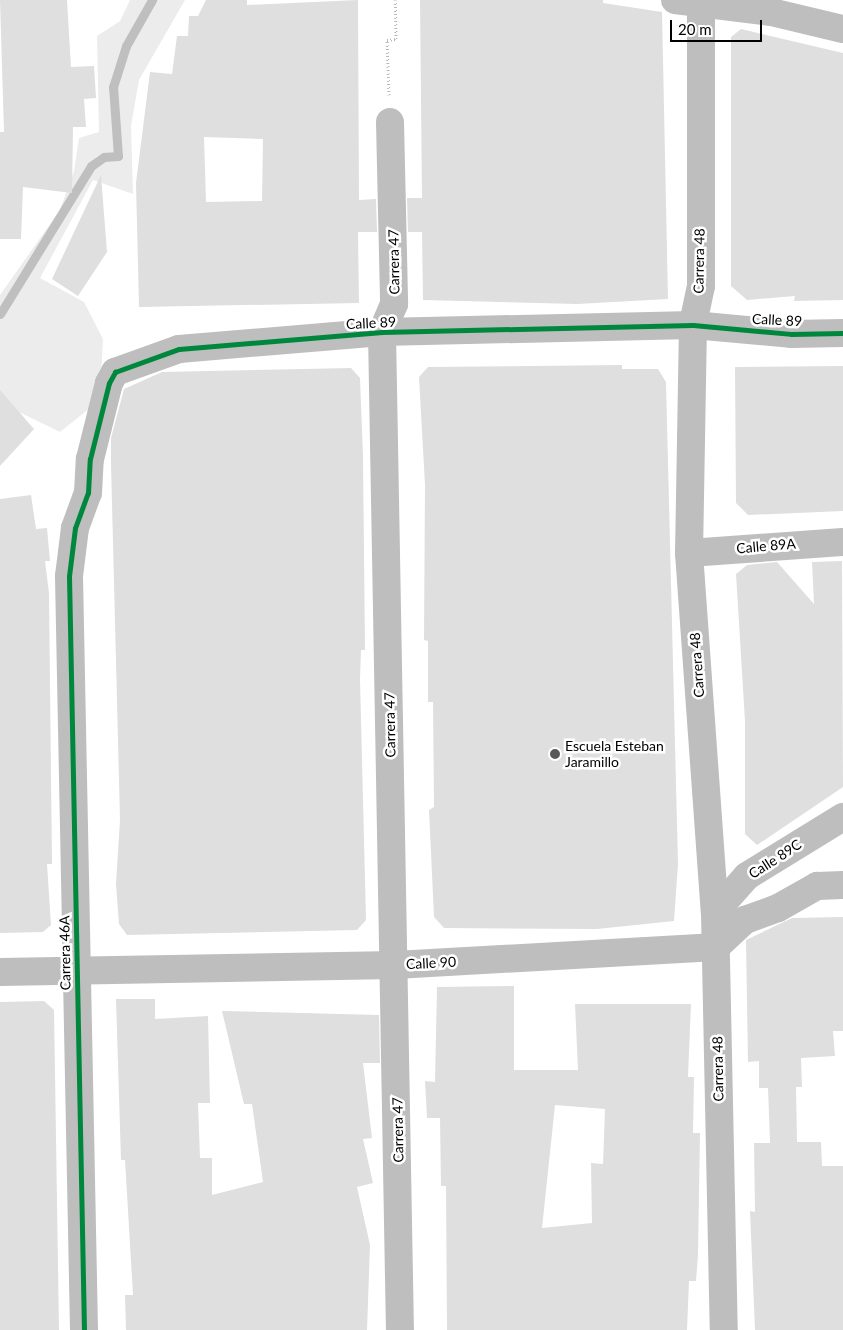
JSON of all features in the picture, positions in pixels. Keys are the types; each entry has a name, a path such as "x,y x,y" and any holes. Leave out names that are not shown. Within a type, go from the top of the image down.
{"street":[{"path":"675,0 771,12 843,29"},
{"name":"Carrera 48","path":"701,2 701,286 693,325 689,553 715,912 724,1330"},
{"name":"Carrera 47","path":"390,122 394,304 382,332 395,965 400,1330"},
{"name":"Calle 89","path":"69,576 75,528 88,493 90,459 109,383 115,372 179,348 382,332 693,325 791,334 843,333"},
{"name":"Calle 89A","path":"689,553 843,542"},
{"name":"Carrera 46A","path":"69,576 84,1330"},
{"name":"Calle 89C","path":"715,912 747,876 843,817"},
{"path":"716,948 745,920 778,908 817,886 843,885"},
{"name":"Calle 90","path":"0,972 395,965 716,948"}],"path":[{"path":"390,122 387,40 396,39 396,0"}],"shaded area":[{"path":"130,0 185,0 139,80 131,126 133,194 93,180 40,278 84,302 103,339 100,400 60,432 21,413 0,409 0,295 60,210 74,171 79,138 99,132 97,36 120,21"}],"building":[{"path":"0,0 67,0 71,67 94,66 96,98 84,99 86,127 73,127 72,193 23,187 21,239 0,239 0,132 4,132"},
{"path":"206,0 247,0 247,5 358,0 359,200 376,199 377,232 358,232 359,303 139,307 136,183 150,72 172,74 177,36 188,36 189,16 198,16","holes":["204,137 263,139 262,201 206,202"]},
{"path":"420,0 603,0 603,3 662,12 668,299 577,304 423,300 422,232 408,232 407,198 422,198"},
{"path":"741,29 843,53 843,300 794,301 795,296 747,300 731,286 731,37"},
{"path":"101,175 107,252 78,296 52,279"},
{"path":"622,365 622,369 658,369 666,382 678,864 674,921 597,929 444,928 434,917 429,810 434,807 433,702 428,702 428,641 424,640 425,485 419,377 428,367"},
{"path":"843,366 843,511 748,515 736,503 735,367"},
{"path":"351,368 360,378 363,457 365,650 361,650 360,679 366,920 357,930 127,935 119,924 116,884 120,820 111,464 111,438 124,389 162,372"},
{"path":"0,390 34,429 0,466"},
{"path":"31,495 36,529 47,528 50,561 45,561 49,593 52,864 47,864 51,925 43,932 0,933 0,499"},
{"path":"842,561 843,787 757,845 745,834 745,721 736,574 747,565 777,562 814,604 812,562"},
{"path":"843,917 843,1031 833,1031 835,1056 801,1058 802,1087 796,1087 797,1142 821,1142 822,1166 843,1166 843,1330 755,1330 750,1211 755,1212 754,1143 770,1143 768,1088 759,1088 759,1061 748,1062 746,940 792,918"},
{"path":"514,986 514,1070 578,1070 575,1004 691,1004 688,1077 694,1077 693,1133 700,1133 698,1255 696,1281 689,1281 687,1330 447,1330 446,1186 441,1186 440,1118 427,1118 425,1081 435,1082 437,987","holes":["555,1105 605,1109 603,1164 591,1163 592,1223 542,1228"]},
{"path":"116,999 155,999 155,1019 208,1016 210,1103 198,1103 200,1158 212,1158 212,1195 263,1182 252,1104 244,1104 222,1011 379,1015 380,1063 363,1063 372,1138 363,1139 373,1183 357,1187 370,1245 367,1330 126,1330 125,1295 133,1295 125,1160 121,1160"},
{"path":"44,1001 54,1010 59,1330 0,1330 0,1002"}],"waterway":[{"path":"0,314 91,166 104,157 118,156 113,87 126,46 152,0"}],"cycle path":[{"path":"84,1330 69,576 75,528 88,493 90,459 109,383 115,372 179,349 382,332 693,325 791,334 843,333"}],"place":[{"name":"Escuela Esteban Jaramillo","path":"555,754"}]}
